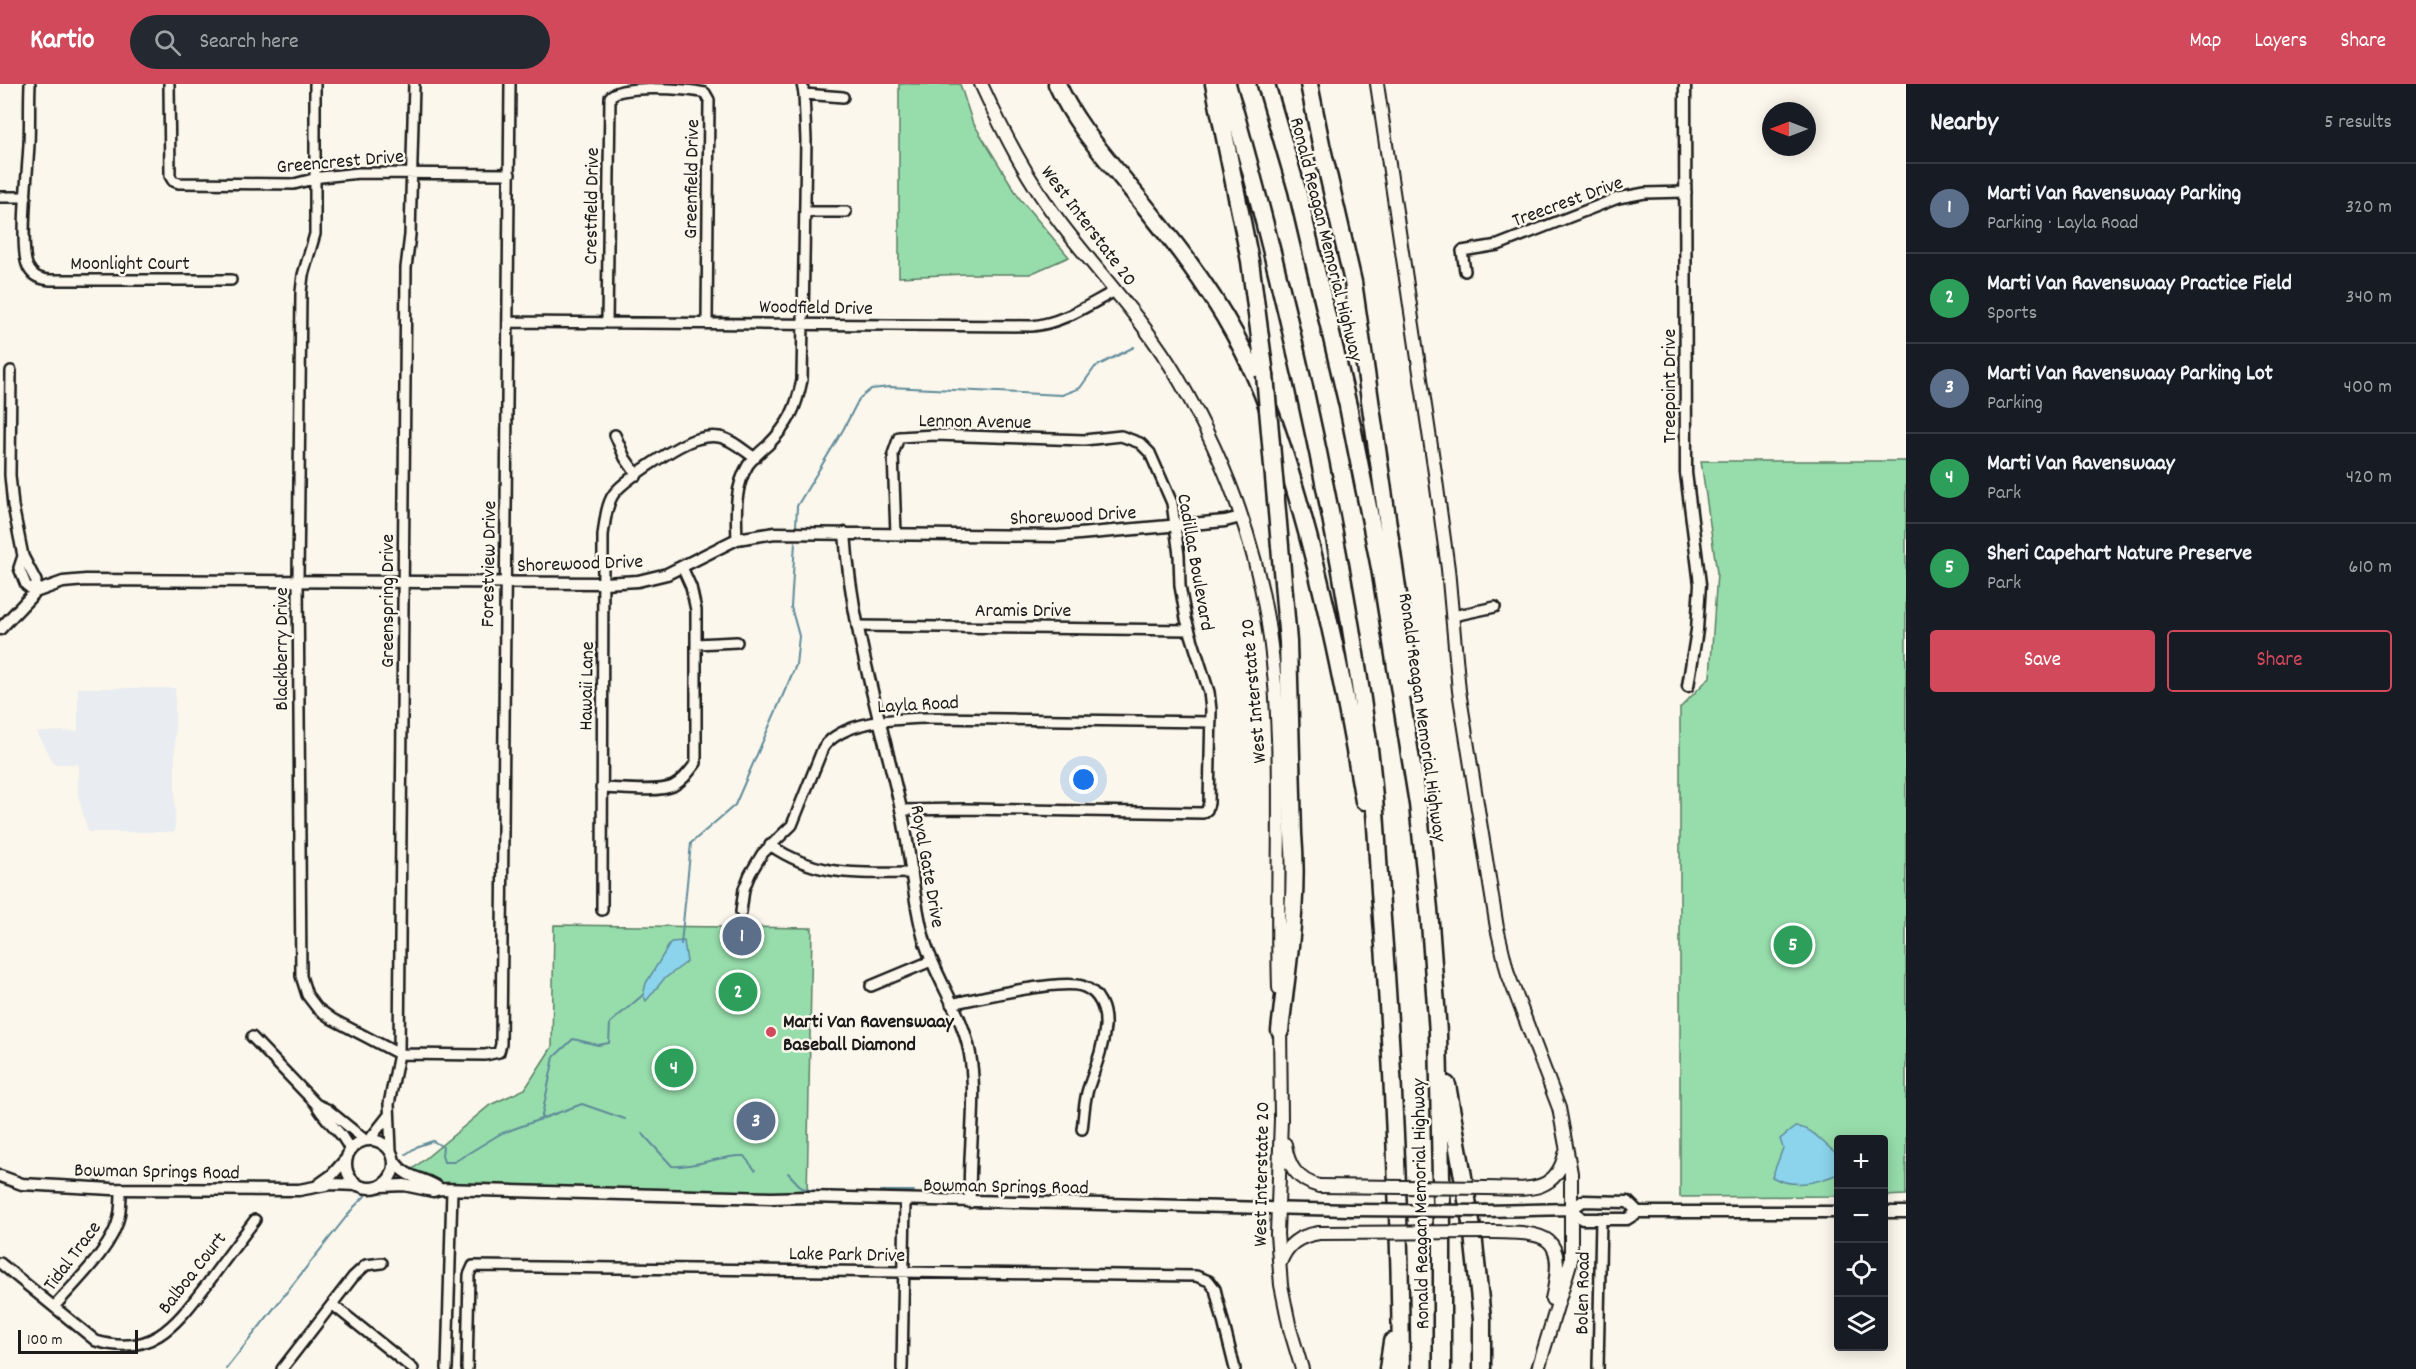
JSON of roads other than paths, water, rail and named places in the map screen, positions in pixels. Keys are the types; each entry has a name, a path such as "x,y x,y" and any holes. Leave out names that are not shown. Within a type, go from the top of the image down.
{"highway":[{"path":"1048,84 1059,103 1072,112"},
{"path":"1057,84 1072,112 1095,146 1188,261 1236,335 1276,424 1317,565 1351,723 1381,900"},
{"path":"1214,84 1250,261 1265,375 1288,642 1293,834 1296,864 1280,1031"},
{"name":"Ronald Reagan Memorial Highway","path":"1227,84 1299,355 1333,520 1370,753 1395,1105 1401,1369"},
{"name":"Ronald Reagan Memorial Highway","path":"1266,84 1297,190 1348,406 1380,568 1418,804 1429,909 1438,1033 1442,1369"},
{"path":"1309,84 1353,282 1365,359 1407,657 1418,804"},
{"path":"1438,1033 1473,1234 1482,1319 1482,1369"},
{"path":"1388,1369 1400,1293"}],"main road":[{"name":"West Interstate 20","path":"981,84 1004,134 1028,176 1061,224 1147,331 1193,404 1216,450 1240,517 1260,584 1267,619 1275,690 1279,769 1277,874 1281,1119 1277,1209 1279,1265 1290,1329 1302,1369"},
{"path":"1377,84 1435,472 1460,691 1501,948 1508,974 1559,1108 1570,1173 1571,1260 1539,1369"},
{"path":"1281,1119 1286,1153 1291,1167 1299,1178 1319,1186 1530,1188 1546,1184 1560,1171 1566,1147"},
{"path":"1279,1265 1284,1251 1293,1242 1305,1235 1318,1233 1487,1232 1540,1235 1551,1244 1558,1258 1548,1316 1546,1344"}],"street":[{"path":"0,197 26,197 30,84"},
{"name":"Greencrest Drive","path":"169,84 170,176 173,181 180,183 294,184 305,183 315,178 359,173 510,174"},
{"name":"Blackberry Drive","path":"315,84 315,234 303,275 301,292 298,580 300,976 307,995 317,1008 332,1019 399,1054 495,1054 499,1052 501,1044"},
{"name":"Greenspring Drive","path":"392,1156 388,1116 399,1054 404,732 406,268 412,172 414,84"},
{"name":"Forestview Drive","path":"501,1044 510,84"},
{"path":"737,539 736,503 748,465 784,429 798,401 803,357 805,212 802,84"},
{"name":"Treepoint Drive","path":"1685,84 1686,473 1700,585 1697,630 1688,686"},
{"name":"Greenfield Drive","path":"615,91 642,88 695,91 707,95 707,322"},
{"name":"Crestfield Drive","path":"607,323 609,109 610,97 615,91"},
{"path":"804,94 843,97"},
{"name":"Treecrest Drive","path":"1465,271 1462,251 1498,245 1618,198 1645,193 1686,192"},
{"name":"Moonlight Court","path":"26,197 27,266 31,273 41,279 231,280"},
{"path":"805,212 846,212"},
{"name":"Woodfield Drive","path":"508,322 1032,326 1048,324 1065,318 1115,291"},
{"path":"11,371 10,475 13,506 23,556 36,581 35,592"},
{"path":"615,435 625,458 637,475"},
{"name":"Lennon Avenue","path":"896,534 893,454 899,437 935,435 1084,440 1121,436 1145,447"},
{"name":"Hawaii Lane","path":"602,910 603,535 606,511 613,495 625,482 695,439 712,436 727,439 755,458"},
{"name":"Cadillac Boulevard","path":"901,810 1203,813 1207,810 1209,803 1209,692 1189,630 1180,586 1176,525 1172,503 1160,472 1145,447"},
{"name":"Shorewood Drive","path":"0,629 35,592 63,582 86,580 298,580 604,584 648,579 667,574 737,539 775,533 1057,536 1226,521 1240,517"},
{"name":"Royal Gate Drive","path":"845,533 848,579 901,810 917,915 931,961 960,1018 971,1060 970,1202"},
{"path":"602,788 661,789 672,787 686,776 696,763 696,610 691,587 682,567"},
{"path":"1453,616 1494,607"},
{"name":"Aramis Drive","path":"857,626 1189,630"},
{"path":"696,644 737,642"},
{"name":"Layla Road","path":"741,912 744,889 750,874 770,845 792,825 821,752 830,738 845,731 880,722 929,718 1210,722"},
{"path":"770,845 786,856 824,870 912,873"},
{"path":"871,986 931,961"},
{"path":"951,1004 1061,984 1078,985 1092,992 1103,1005 1105,1024 1096,1069 1087,1091 1082,1129"},
{"path":"252,1037 343,1136 348,1155 348,1173 358,1185 381,1186 392,1175 392,1156 378,1141 368,1140 355,1145 348,1155 332,1175 315,1187"},
{"path":"316,1104 327,1109 368,1140"},
{"name":"Greenspring Drive","path":"368,1140 388,1116"},
{"name":"Bowman Springs Road","path":"392,1156 407,1176 446,1189"},
{"name":"Bowman Springs Road","path":"0,1176 22,1184 121,1189 299,1190 341,1183 358,1185"},
{"name":"Bowman Springs Road","path":"381,1186 404,1185 433,1191 446,1189 1277,1209 1486,1211 1572,1209"},
{"name":"Tidal Trace","path":"54,1307 113,1234 119,1218 121,1189"},
{"path":"446,1189 447,1369"},
{"path":"902,1369 905,1201"},
{"path":"1638,1212 1628,1202 1583,1201 1572,1209 1582,1219 1628,1219 1638,1212 1834,1212"},
{"path":"1888,1212 1906,1212"},
{"name":"Bolen Road","path":"1598,1369 1601,1218"},
{"name":"Balboa Court","path":"0,1263 96,1341 113,1346 132,1346 164,1334 180,1319 255,1220"},
{"path":"282,1369 361,1268 382,1263"},
{"name":"Lake Park Drive","path":"467,1369 469,1275 473,1266 1196,1276 1209,1281 1215,1289 1235,1369"},
{"path":"333,1305 402,1366 413,1369"}],"water":[{"path":"684,941 687,962 664,979 646,1001 643,995 646,983 671,942"},
{"path":"1795,1127 1813,1133 1834,1151 1834,1176 1805,1183 1788,1183 1772,1177 1783,1148 1780,1139"}],"waterway":[{"path":"796,526 797,506 859,399 871,389 889,387 1062,395 1080,388 1095,367 1134,347"},
{"path":"681,944 691,843 735,805 796,665 799,636 791,607 795,542"},
{"path":"541,1120 554,1057 573,1039 598,1045 609,1043 610,1023 644,994"},
{"path":"406,1154 418,1146 433,1141 443,1147 444,1162 454,1162 500,1134 582,1104 625,1119"},
{"path":"642,1133 672,1166 744,1156 755,1170"},
{"path":"788,1173 802,1188 814,1191 846,1192"},
{"path":"880,1191 914,1191"},
{"path":"226,1369 365,1196"}],"place":[{"name":"Marti Van Ravenswaay Parking","path":"742,936"},
{"name":"Sheri Capehart Nature Preserve","path":"1793,945"},
{"name":"Marti Van Ravenswaay Practice Field","path":"738,992"},
{"name":"Marti Van Ravenswaay Baseball Diamond","path":"771,1032"},
{"name":"Marti Van Ravenswaay","path":"674,1068"},
{"name":"Marti Van Ravenswaay Parking Lot","path":"756,1121"}]}
